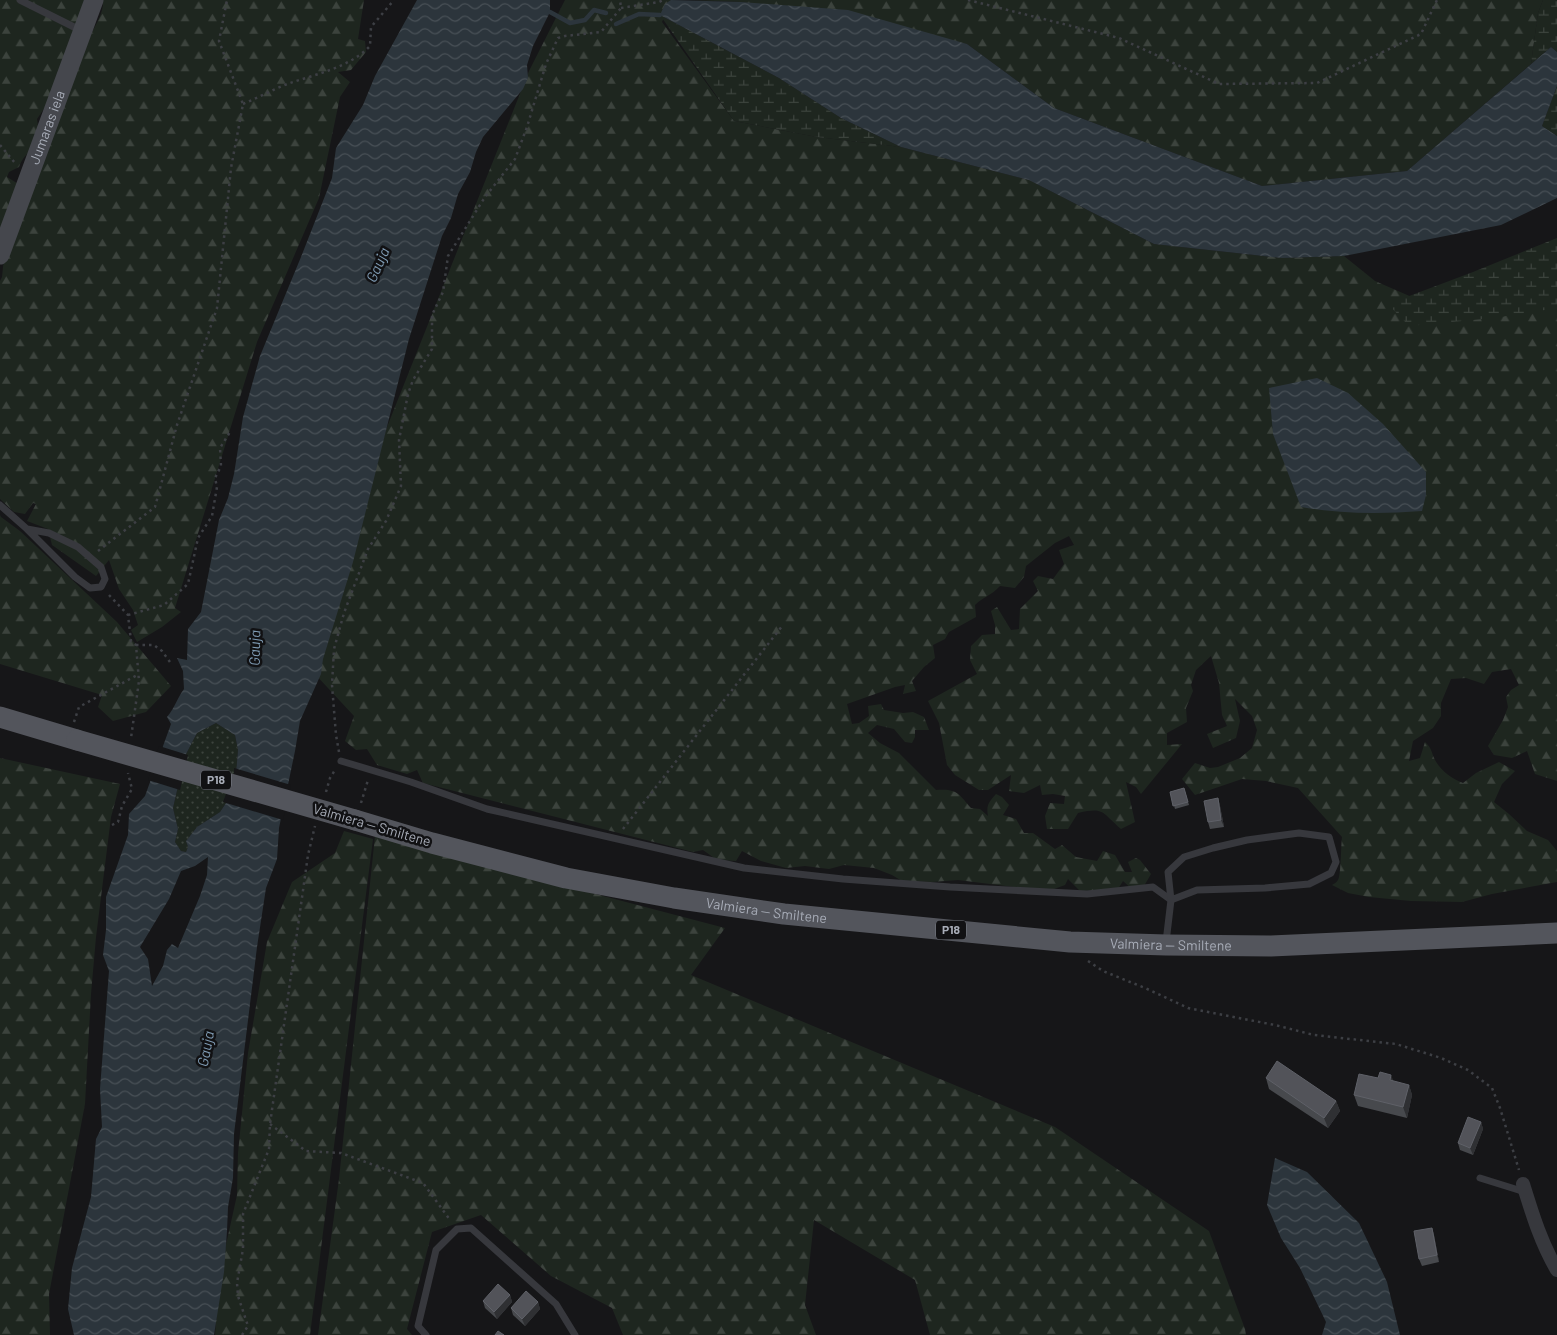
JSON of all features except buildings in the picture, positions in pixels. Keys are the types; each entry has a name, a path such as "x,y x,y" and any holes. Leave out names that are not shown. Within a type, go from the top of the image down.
{"main road":[{"name":"Valmiera — Smiltene","path":"0,717 75,732 357,814 432,842 566,878 674,898 784,914 1070,942 1166,945 1271,946 1557,933"}],"street":[{"name":"Jumaras iela","path":"0,254 94,0"},
{"path":"1524,1188 1539,1230 1557,1270"}],"lane":[{"path":"20,0 83,31"},
{"path":"0,505 75,577 90,588 101,587 105,579 100,566 78,548 48,533 27,529"},
{"path":"341,761 436,790 487,809 744,868 833,878 950,887 1087,894 1153,888 1171,900"},
{"path":"1166,945 1171,900 1168,872 1184,857 1247,840 1299,833 1329,837 1336,862 1331,873 1309,884 1265,888 1197,890 1171,900"},
{"path":"1480,1178 1524,1188"},
{"path":"426,1335 418,1326 436,1250 457,1229 471,1228 556,1304 575,1335"}],"path":[{"path":"89,557 155,507 178,425 217,308 231,168 243,104 218,41 227,0"},
{"path":"243,104 287,84 333,69 362,54 370,46 371,27 394,0"},
{"path":"620,0 621,8"},
{"path":"325,795 330,778 341,761 336,735 332,685 334,649 344,613 368,549 386,521 401,486 399,440 408,394 413,380 432,349 432,315 443,292 448,256 486,197 515,160 546,64 558,38 601,32 621,8 663,0"},
{"path":"968,0 1119,38 1220,84 1317,83 1421,34 1437,0"},
{"path":"0,145 28,178"},
{"path":"128,615 164,605 188,584 198,538 212,516 217,486 215,478 220,466 220,448 230,432"},
{"path":"101,587 128,615 131,641 136,645 154,645 162,651 170,662"},
{"path":"616,838 783,625"},
{"path":"75,732 79,707 139,674 136,645"},
{"path":"357,814 371,770"},
{"path":"242,1335 248,1326 238,1296 243,1249 243,1214 269,1149 270,1124 308,855 317,820"},
{"path":"1070,942 1083,958 1103,971 1146,988 1188,1008 1276,1025 1314,1035 1396,1044 1441,1058 1468,1070 1492,1088 1500,1108 1524,1188"},
{"path":"270,1124 306,1151 341,1153 423,1183 457,1229"}],"green space":[{"path":"0,0 86,0 60,85 37,119 37,140 19,167 9,172 7,177 20,185 0,249"},
{"path":"103,0 364,0 358,39 365,41 366,52 351,70 338,72 350,82 340,97 319,198 257,342 175,608 181,612 162,627 137,642 131,630 138,625 133,610 119,589 109,560 96,576 52,545 48,529 27,521 36,504 33,503 25,514 14,512 0,499 0,281 4,258 92,32 100,17"},
{"path":"565,0 671,0 662,22 734,121 817,137 901,147 1029,180 1154,244 1282,258 1344,256 1375,281 1444,311 1557,295 1557,781 1535,774 1527,751 1512,758 1494,755 1488,746 1508,707 1506,697 1511,690 1519,685 1511,669 1492,672 1484,684 1466,678 1451,679 1441,703 1441,716 1433,728 1413,741 1409,761 1420,758 1425,742 1440,768 1463,783 1476,773 1499,762 1515,771 1502,784 1494,802 1527,831 1548,840 1557,851 1557,882 1492,894 1462,902 1411,901 1369,897 1348,893 1332,885 1339,878 1342,837 1298,788 1266,781 1242,779 1195,795 1182,779 1195,763 1210,768 1218,767 1240,758 1252,748 1257,730 1252,716 1235,699 1240,721 1236,738 1213,748 1207,734 1227,726 1222,715 1219,683 1211,656 1196,670 1191,685 1193,691 1186,708 1187,722 1167,733 1167,745 1182,744 1141,794 1136,787 1126,782 1135,822 1121,829 1102,812 1093,811 1078,813 1068,829 1047,829 1045,816 1050,803 1064,804 1065,796 1042,795 1040,785 1024,793 1009,791 1011,775 988,790 979,790 955,775 947,765 939,723 928,701 977,674 970,660 971,646 982,635 995,634 995,625 991,611 997,607 1011,630 1019,629 1020,609 1038,591 1033,581 1038,576 1053,579 1064,564 1059,550 1074,545 1069,536 1055,543 1026,566 1024,577 1015,588 1000,586 975,605 976,617 949,632 945,639 933,645 935,658 912,681 916,691 903,694 905,685 847,704 852,724 859,723 869,716 868,706 881,704 884,710 903,713 913,712 924,717 929,730 915,730 915,737 912,743 905,742 894,729 877,725 868,733 880,743 899,753 936,790 949,790 957,793 971,808 980,809 988,816 988,806 992,799 996,794 1002,797 1009,805 1003,815 1016,819 1024,833 1033,833 1055,849 1062,845 1076,857 1097,861 1103,851 1115,855 1125,872 1132,872 1128,862 1136,858 1140,860 1151,874 1144,886 1132,889 1123,881 1118,889 1080,891 1068,879 1065,885 1054,889 1021,888 958,880 932,882 902,881 874,868 844,865 829,869 805,866 786,868 761,861 742,851 736,861 717,860 703,850 693,852 423,783 417,770 407,774 377,765 367,749 356,750 345,741 354,716 314,673 387,427 529,71"},
{"path":"691,0 1543,0 1538,13 1531,64 1407,171 1262,186 1054,108 967,44 741,2"},
{"path":"1543,0 1557,0 1557,52 1551,47 1531,64 1538,13"},
{"path":"660,15 779,78 841,118 901,147 817,137 734,121"},
{"path":"1557,86 1557,136 1542,126"},
{"path":"1557,238 1557,308 1494,318 1409,326 1388,304 1473,272"},
{"path":"0,515 20,531 117,622 171,686 146,712 113,721 98,707 102,695 0,664"},
{"path":"216,723 235,735 238,750 236,774 228,800 220,812 197,827 186,841 188,847 186,852 181,851 175,842 178,829 173,808 185,756 197,733"},
{"path":"0,758 120,784 111,817 96,937 85,1104 49,1294 50,1335 0,1335"},
{"path":"344,831 373,839 310,1335 215,1335 220,1272 237,1195 238,1153 248,1053 267,942 292,882 335,853"},
{"path":"375,836 725,928 691,975 1055,1127 1209,1231 1246,1335 930,1335 915,1280 814,1220 805,1305 816,1335 623,1335 612,1308 551,1276 481,1215 432,1232 407,1329 412,1335 318,1335 339,1179"}],"water":[{"name":"Gauja","path":"417,0 550,0 550,12 533,46 527,65 528,78 523,89 483,137 442,236 409,339 353,562 323,659 321,674 300,721 279,828 277,859 266,888 257,947 234,1134 233,1178 228,1207 224,1272 214,1335 74,1335 68,1309 72,1268 91,1197 96,1139 102,1127 100,1089 109,971 103,955 106,930 106,897 128,835 129,814 145,796 171,724 167,717 184,689 183,671 177,658 187,660 188,629 201,612 219,520 228,498 234,474 243,417 260,356 332,178 336,148 363,105 375,76","holes":["216,723 235,735 238,750 236,774 228,800 220,812 197,827 186,841 188,847 186,852 181,851 175,842 178,829 173,808 185,756 197,733","208,857 207,875 178,948 172,944 167,950 163,966 152,986 148,959 140,947 169,899 181,871 195,866"]},
{"path":"671,0 741,2 848,10 967,44 1054,108 1262,186 1407,171 1551,47 1557,52 1557,86 1542,126 1557,136 1557,198 1501,225 1344,256 1282,258 1154,244 1029,180 901,147 841,118 779,78 660,15 665,4"},
{"path":"1317,378 1348,393 1383,424 1426,472 1426,495 1422,511 1361,513 1301,507 1273,434 1269,388"},
{"path":"1275,1158 1307,1172 1359,1223 1387,1282 1400,1335 1322,1335 1326,1322 1300,1268 1281,1238 1267,1205"}],"pier":[{"path":"159,746 188,755 180,790 148,780"},
{"path":"234,768 291,785 283,820 223,802 234,773"}],"waterway":[{"path":"550,12 570,23 585,20 594,10 606,13"},
{"path":"616,24 639,14 660,15"}]}
